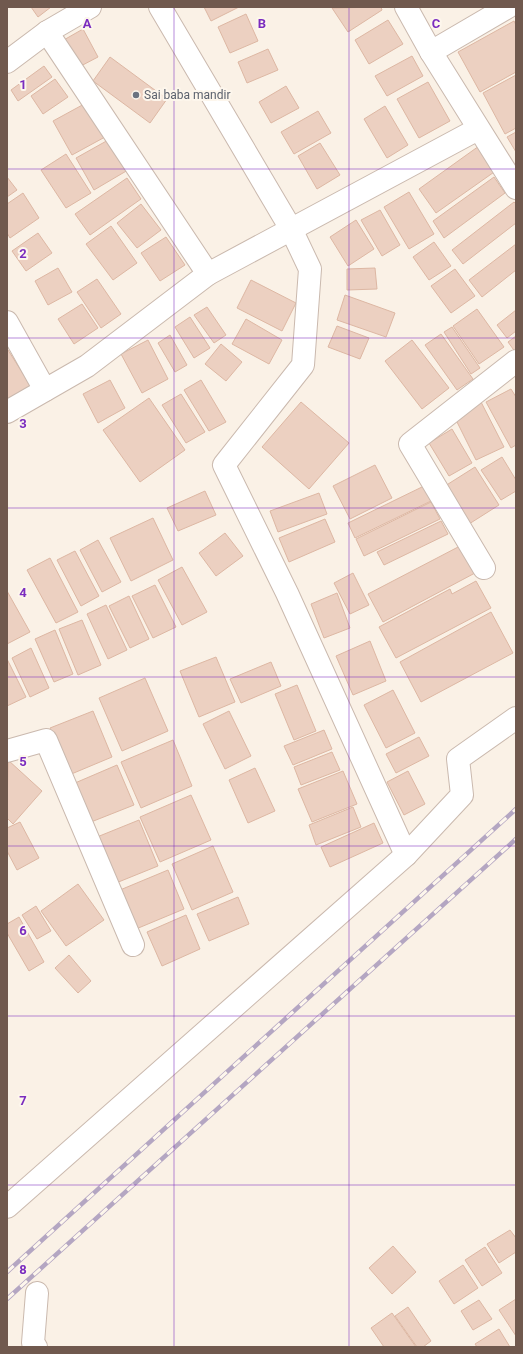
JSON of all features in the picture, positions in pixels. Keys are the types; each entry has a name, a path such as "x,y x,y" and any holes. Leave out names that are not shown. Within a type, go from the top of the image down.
{"street":[{"path":"7,62 47,32 90,7"},
{"path":"160,7 292,229 310,269 303,365 224,465 287,593 406,855"},
{"path":"406,7 478,129 515,184"},
{"path":"432,52 508,7"},
{"path":"47,32 208,274"},
{"path":"7,412 87,366 208,274 478,129"},
{"path":"7,322 45,390"},
{"path":"484,568 410,444 516,361"},
{"path":"7,1207 406,855 462,796 458,759 516,718"},
{"path":"7,751 46,740 133,945"},
{"path":"36,1347 33,1343 37,1293"}],"building":[{"path":"31,7 51,7 38,17"},
{"path":"204,7 239,7 211,21"},
{"path":"381,7 382,10 348,32 332,8"},
{"path":"246,14 258,41 230,53 218,27"},
{"path":"388,20 403,44 369,64 355,40"},
{"path":"514,21 516,25 516,72 480,92 458,52"},
{"path":"83,29 98,57 77,68 62,41"},
{"path":"268,49 278,70 247,83 238,62"},
{"path":"412,56 423,76 387,96 375,76"},
{"path":"110,57 167,99 150,123 93,81"},
{"path":"44,66 52,77 18,101 11,90"},
{"path":"516,75 516,128 505,134 483,93"},
{"path":"55,79 68,97 43,114 31,96"},
{"path":"428,82 450,121 419,138 397,99"},
{"path":"286,86 299,108 271,123 259,102"},
{"path":"86,103 105,137 72,155 53,121"},
{"path":"385,106 408,145 387,158 364,119"},
{"path":"318,111 331,133 294,154 281,132"},
{"path":"516,132 516,152 507,137"},
{"path":"110,139 128,170 94,190 76,158"},
{"path":"320,143 340,175 317,189 298,156"},
{"path":"479,146 497,170 436,213 419,189"},
{"path":"66,154 91,193 66,208 41,170"},
{"path":"7,177 17,190 7,197"},
{"path":"494,177 505,193 444,238 433,221"},
{"path":"127,178 141,199 90,235 75,214"},
{"path":"409,192 434,234 409,249 384,207"},
{"path":"23,193 39,218 10,238 7,233 7,204"},
{"path":"514,202 516,204 516,223 463,264 452,250"},
{"path":"141,204 161,230 137,248 117,223"},
{"path":"380,210 400,245 382,256 361,220"},
{"path":"356,220 374,249 348,266 330,237"},
{"path":"111,226 137,263 113,280 86,244"},
{"path":"38,233 52,253 26,271 12,251"},
{"path":"166,237 185,265 160,281 141,253"},
{"path":"434,242 451,266 429,280 413,257"},
{"path":"516,244 516,270 482,297 469,280"},
{"path":"58,268 72,292 48,305 35,281"},
{"path":"375,268 377,289 347,290 347,269"},
{"path":"455,269 475,296 451,313 431,286"},
{"path":"97,279 121,314 101,328 77,292"},
{"path":"251,280 296,303 282,331 237,308"},
{"path":"345,295 395,313 386,337 337,320"},
{"path":"82,304 98,328 74,344 58,319"},
{"path":"207,307 226,335 214,343 194,315"},
{"path":"477,309 504,347 479,364 453,326"},
{"path":"516,310 516,331 507,338 497,325"},
{"path":"190,317 210,348 194,358 175,327"},
{"path":"246,319 282,340 269,364 232,344"},
{"path":"337,326 369,338 360,359 328,347"},
{"path":"452,327 480,368 471,374 444,332"},
{"path":"441,334 473,379 457,390 425,345"},
{"path":"170,335 187,365 175,372 158,343"},
{"path":"516,336 516,353 508,342"},
{"path":"148,340 168,379 142,393 121,354"},
{"path":"412,340 449,388 422,409 385,361"},
{"path":"221,344 242,362 226,381 205,364"},
{"path":"8,350 32,388 7,402 7,351"},
{"path":"110,380 125,408 98,423 83,394"},
{"path":"201,380 226,422 209,431 184,390"},
{"path":"511,389 516,397 516,445 511,448 486,402"},
{"path":"181,394 205,432 186,443 162,405"},
{"path":"149,398 185,450 140,482 103,430"},
{"path":"480,400 504,447 476,460 453,414"},
{"path":"301,402 349,443 309,489 262,447"},
{"path":"452,429 472,463 449,476 429,443"},
{"path":"502,457 516,480 516,491 501,500 481,470"},
{"path":"375,465 392,498 350,519 333,486"},
{"path":"475,467 499,505 469,524 445,486"},
{"path":"424,486 431,501 355,538 348,523"},
{"path":"205,491 216,515 178,531 167,508"},
{"path":"319,493 327,514 278,532 270,511"},
{"path":"431,502 440,519 364,556 356,539"},
{"path":"153,518 173,560 131,581 110,538"},
{"path":"325,519 335,542 289,562 279,538"},
{"path":"441,521 448,534 384,565 377,552"},
{"path":"225,533 243,556 216,576 199,553"},
{"path":"98,540 121,582 102,592 80,550"},
{"path":"460,546 475,573 383,622 368,594"},
{"path":"75,551 99,596 81,606 57,560"},
{"path":"50,558 78,612 56,623 27,570"},
{"path":"182,567 207,612 182,625 158,580"},
{"path":"353,573 369,605 350,614 334,583"},
{"path":"476,581 491,608 396,658 379,627 450,589 452,594"},
{"path":"155,585 176,627 153,638 132,596"},
{"path":"7,591 30,632 7,644"},
{"path":"337,593 350,628 324,638 311,604"},
{"path":"129,596 149,639 130,648 109,606"},
{"path":"106,605 127,650 108,659 87,614"},
{"path":"491,612 513,653 421,702 400,662"},
{"path":"82,620 101,665 78,675 59,629"},
{"path":"55,630 73,674 54,682 35,639"},
{"path":"370,641 386,681 353,695 336,656"},
{"path":"31,648 49,688 30,697 12,658"},
{"path":"216,657 235,702 199,717 180,671"},
{"path":"7,659 26,697 7,706"},
{"path":"271,662 281,686 241,703 230,679"},
{"path":"145,678 168,731 122,751 99,698"},
{"path":"297,685 316,731 294,740 275,694"},
{"path":"393,690 415,733 386,748 364,705"},
{"path":"93,711 112,757 69,775 50,728"},
{"path":"229,711 251,756 225,769 203,724"},
{"path":"324,730 332,749 293,765 284,746"},
{"path":"419,737 429,756 396,773 386,754"},
{"path":"173,740 192,786 141,808 121,762"},
{"path":"332,752 340,770 301,785 294,767"},
{"path":"8,760 42,791 13,824 7,818"},
{"path":"117,765 134,805 91,822 75,783"},
{"path":"255,768 275,811 248,823 229,780"},
{"path":"343,771 357,804 312,822 298,789"},
{"path":"408,771 425,804 404,815 387,782"},
{"path":"191,795 211,840 160,862 140,817"},
{"path":"353,807 361,827 316,845 309,825"},
{"path":"139,820 158,866 116,883 97,837"},
{"path":"20,822 39,858 17,870 7,851 7,828"},
{"path":"374,823 383,843 330,867 321,847"},
{"path":"213,846 233,892 192,910 172,864"},
{"path":"168,870 184,909 136,929 120,890"},
{"path":"78,884 104,920 66,946 41,911"},
{"path":"238,897 249,924 209,941 197,914"},
{"path":"36,906 51,931 37,939 22,915"},
{"path":"186,915 200,949 162,966 147,932"},
{"path":"19,917 44,962 29,971 7,933 7,924"},
{"path":"69,955 91,981 78,993 55,968"},
{"path":"510,1230 516,1238 516,1252 499,1263 487,1244"},
{"path":"393,1246 416,1272 392,1294 369,1268"},
{"path":"485,1247 502,1273 482,1286 465,1260"},
{"path":"463,1265 478,1288 454,1304 439,1281"},
{"path":"516,1299 516,1336 499,1310"},
{"path":"479,1300 492,1319 473,1330 461,1311"},
{"path":"408,1307 431,1341 423,1347 417,1347 395,1316"},
{"path":"392,1313 416,1347 384,1347 371,1328"},
{"path":"499,1329 510,1347 477,1347 475,1344"}],"railway":[{"path":"7,1272 516,809"},
{"path":"7,1299 516,839"}],"place":[{"name":"Sai baba mandir","path":"136,95"}]}
